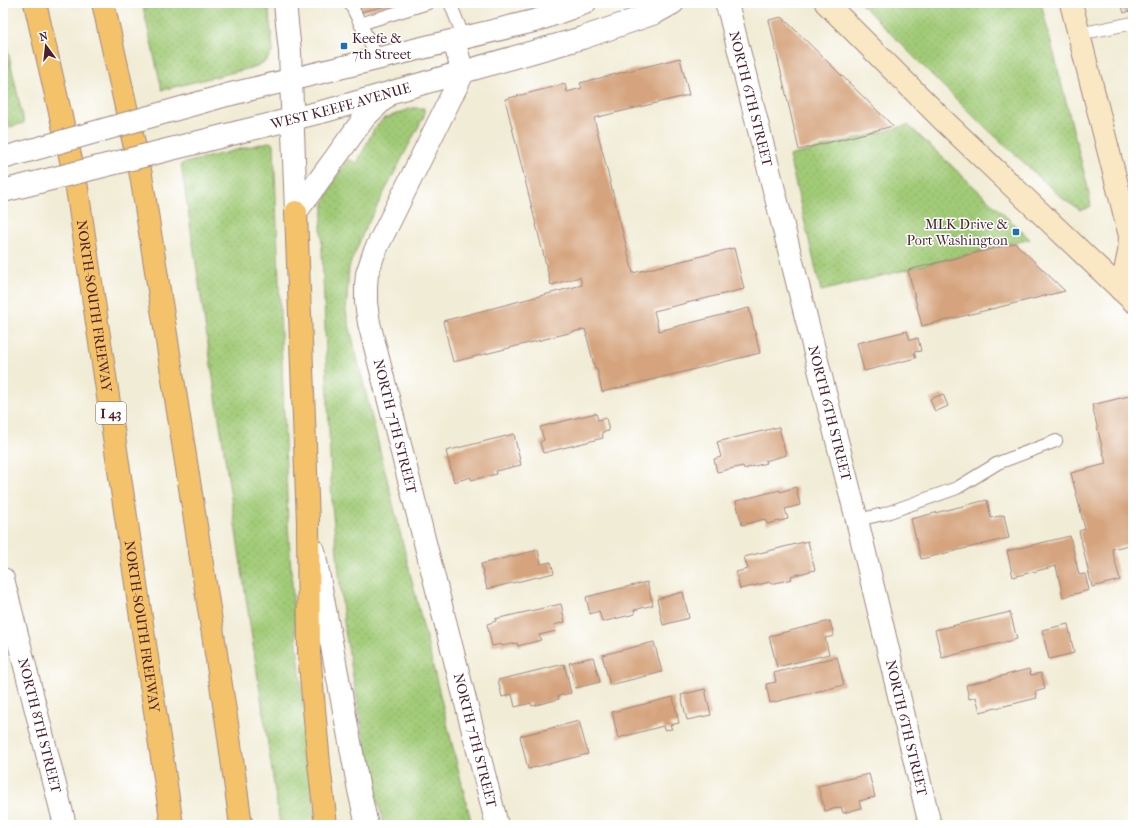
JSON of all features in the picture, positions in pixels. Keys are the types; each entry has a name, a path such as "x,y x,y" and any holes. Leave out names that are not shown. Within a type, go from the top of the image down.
{"highway":[{"name":"NORTH-SOUTH FREEWAY","path":"35,3 76,182 172,825"},
{"path":"103,3 141,175 228,730 241,825"},
{"path":"296,212 308,522 309,652 318,764 326,825"}],"main road":[{"path":"826,3 942,119 1127,295"},
{"path":"1071,3 1130,236 1127,295"}],"street":[{"path":"3,158 227,95 538,20 585,3"},
{"name":"WEST KEEFE AVENUE","path":"3,191 292,119 463,73 582,38 655,13 673,3"},
{"name":"NORTH 6TH STREET","path":"726,3 857,520 930,825"},
{"path":"287,4 296,212"},
{"path":"459,40 463,73"},
{"name":"NORTH 7TH STREET","path":"463,73 374,253 367,274 366,303 369,323 497,825"},
{"path":"296,212 365,117 389,93"},
{"path":"308,522 367,825"},
{"name":"NORTH 8TH STREET","path":"3,579 64,825"}],"lane":[{"path":"350,3 378,59"},
{"path":"360,24 428,3"},
{"path":"450,3 459,40"},
{"path":"1079,34 1133,23"},
{"path":"857,520 884,514 957,488 998,463 1056,441"}],"green space":[{"path":"142,3 268,3 273,51 266,61 255,67 162,90"},
{"path":"860,3 1041,3 1087,184 1091,206 1080,210 1063,199 969,112"},
{"path":"3,29 24,123 3,129"},
{"path":"412,108 424,108 424,116 364,231 349,267 346,312 472,825 384,825 370,773 345,631 332,506 321,226 324,203 335,179 348,159 357,163 374,129 383,119"},
{"path":"908,125 1030,239 821,291 789,156"},
{"path":"268,142 274,145 288,523 294,614 316,825 280,825 181,164"}],"building":[{"path":"358,3 395,3 395,4 360,12"},
{"path":"1121,3 1133,3 1133,10 1124,13"},
{"path":"782,17 893,126 799,150 769,20"},
{"path":"680,58 689,95 594,118 633,273 734,248 744,289 654,311 659,331 749,308 760,353 602,392 585,329 453,362 443,321 582,285 580,277 551,285 505,99 565,84 567,92 582,88 580,83"},
{"path":"1015,243 1065,291 922,326 908,270"},
{"path":"907,331 910,340 918,338 921,351 914,352 916,358 864,371 857,343"},
{"path":"943,394 948,406 935,412 930,399"},
{"path":"1133,395 1133,544 1112,549 1120,580 1092,587 1079,531 1085,529 1071,473 1106,464 1092,405"},
{"path":"596,413 598,420 606,418 609,431 602,432 603,438 543,453 540,442 544,440 540,427"},
{"path":"779,427 786,455 765,461 766,463 744,469 743,466 717,472 714,459 721,457 717,442"},
{"path":"514,434 521,465 496,471 497,474 471,480 471,477 454,482 446,451"},
{"path":"796,487 800,505 785,509 788,519 767,524 765,519 742,525 736,501 780,490 780,492"},
{"path":"987,500 991,518 1004,515 1009,538 921,559 911,519"},
{"path":"1070,536 1079,575 1085,574 1089,590 1063,597 1056,566 1013,577 1007,551"},
{"path":"808,541 815,570 791,576 792,579 771,584 770,582 740,589 736,572 748,569 744,557"},
{"path":"538,550 541,564 551,562 554,573 487,589 481,564"},
{"path":"647,582 653,605 634,610 635,614 602,622 599,611 590,614 586,597"},
{"path":"683,592 689,618 663,625 657,599"},
{"path":"561,604 565,622 554,625 556,631 539,635 541,640 518,646 517,643 492,646 487,624 496,621 495,619"},
{"path":"1010,612 1017,639 942,658 935,630"},
{"path":"830,621 834,636 825,638 829,654 777,667 769,636"},
{"path":"1068,624 1074,653 1049,659 1042,630"},
{"path":"654,642 662,672 610,685 602,655"},
{"path":"593,657 600,682 575,688 569,663"},
{"path":"837,657 844,685 770,703 766,684 776,682 774,673"},
{"path":"564,664 571,693 558,696 559,699 532,706 531,703 515,707 512,694 502,697 498,680"},
{"path":"1029,669 1031,675 1041,673 1045,689 1035,692 1037,698 980,712 976,697 969,699 966,685"},
{"path":"705,689 711,715 687,720 681,695"},
{"path":"673,697 679,723 670,725 672,729 664,730 663,726 618,738 612,712"},
{"path":"579,721 588,754 528,769 520,736"},
{"path":"869,774 875,797 859,801 861,808 843,813 841,807 825,811 818,786"}],"place":[{"name":"Keefe & 7th Street","path":"344,46"},
{"name":"MLK Drive & Port Washington","path":"1016,232"}]}
